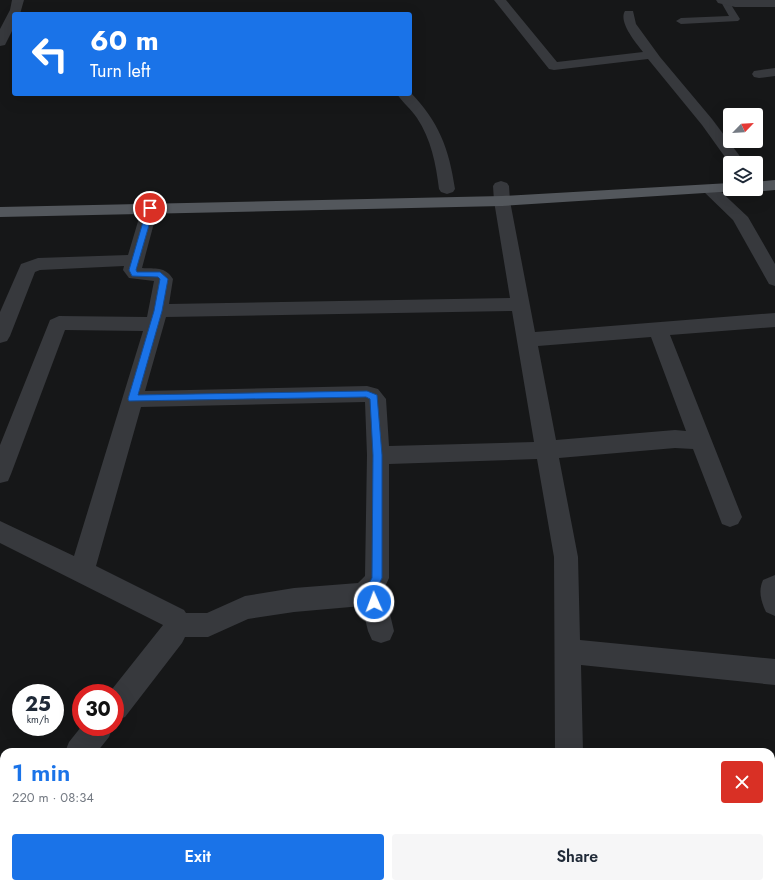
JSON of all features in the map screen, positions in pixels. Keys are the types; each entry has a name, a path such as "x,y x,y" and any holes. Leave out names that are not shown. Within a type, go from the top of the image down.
{"main road":[{"path":"763,172 775,171"},
{"path":"0,197 448,189 501,194 723,175"},
{"path":"763,187 775,186"},
{"path":"0,212 150,208 501,194 723,189"}],"street":[{"path":"15,0 15,12"},
{"path":"500,0 554,66 558,67 651,55"},
{"path":"723,1 775,2"},
{"path":"629,14 630,24 651,55 707,122 732,156"},
{"path":"0,42 12,18"},
{"path":"759,74 775,72"},
{"path":"406,96 428,121 433,131 444,165 448,189"},
{"path":"710,190 740,217 775,280"},
{"path":"501,194 566,557 568,748"},
{"path":"82,572 156,318 164,279 160,275 135,274 132,270 150,208"},
{"path":"0,336 28,268 32,265 135,260"},
{"path":"0,474 56,326 59,323 520,304"},
{"path":"527,340 775,320"},
{"path":"658,330 730,517"},
{"path":"132,399 367,394 371,395 375,399 378,455 377,578 371,588 363,594 294,600 245,608 208,625 176,625"},
{"path":"378,455 547,450 675,439 701,441"},
{"path":"0,531 175,618 176,625 173,634 124,696"},
{"path":"775,586 772,588 775,604"},
{"path":"371,588 381,631"},
{"path":"568,652 775,672"},
{"path":"82,748 92,736"}],"lane":[{"path":"681,21 734,20 735,19 723,1"}],"route":[{"path":"150,208 132,270 135,274 160,275 163,276 164,279 158,311 132,399 367,394 374,397 378,455 377,578 371,588 374,602"}]}
